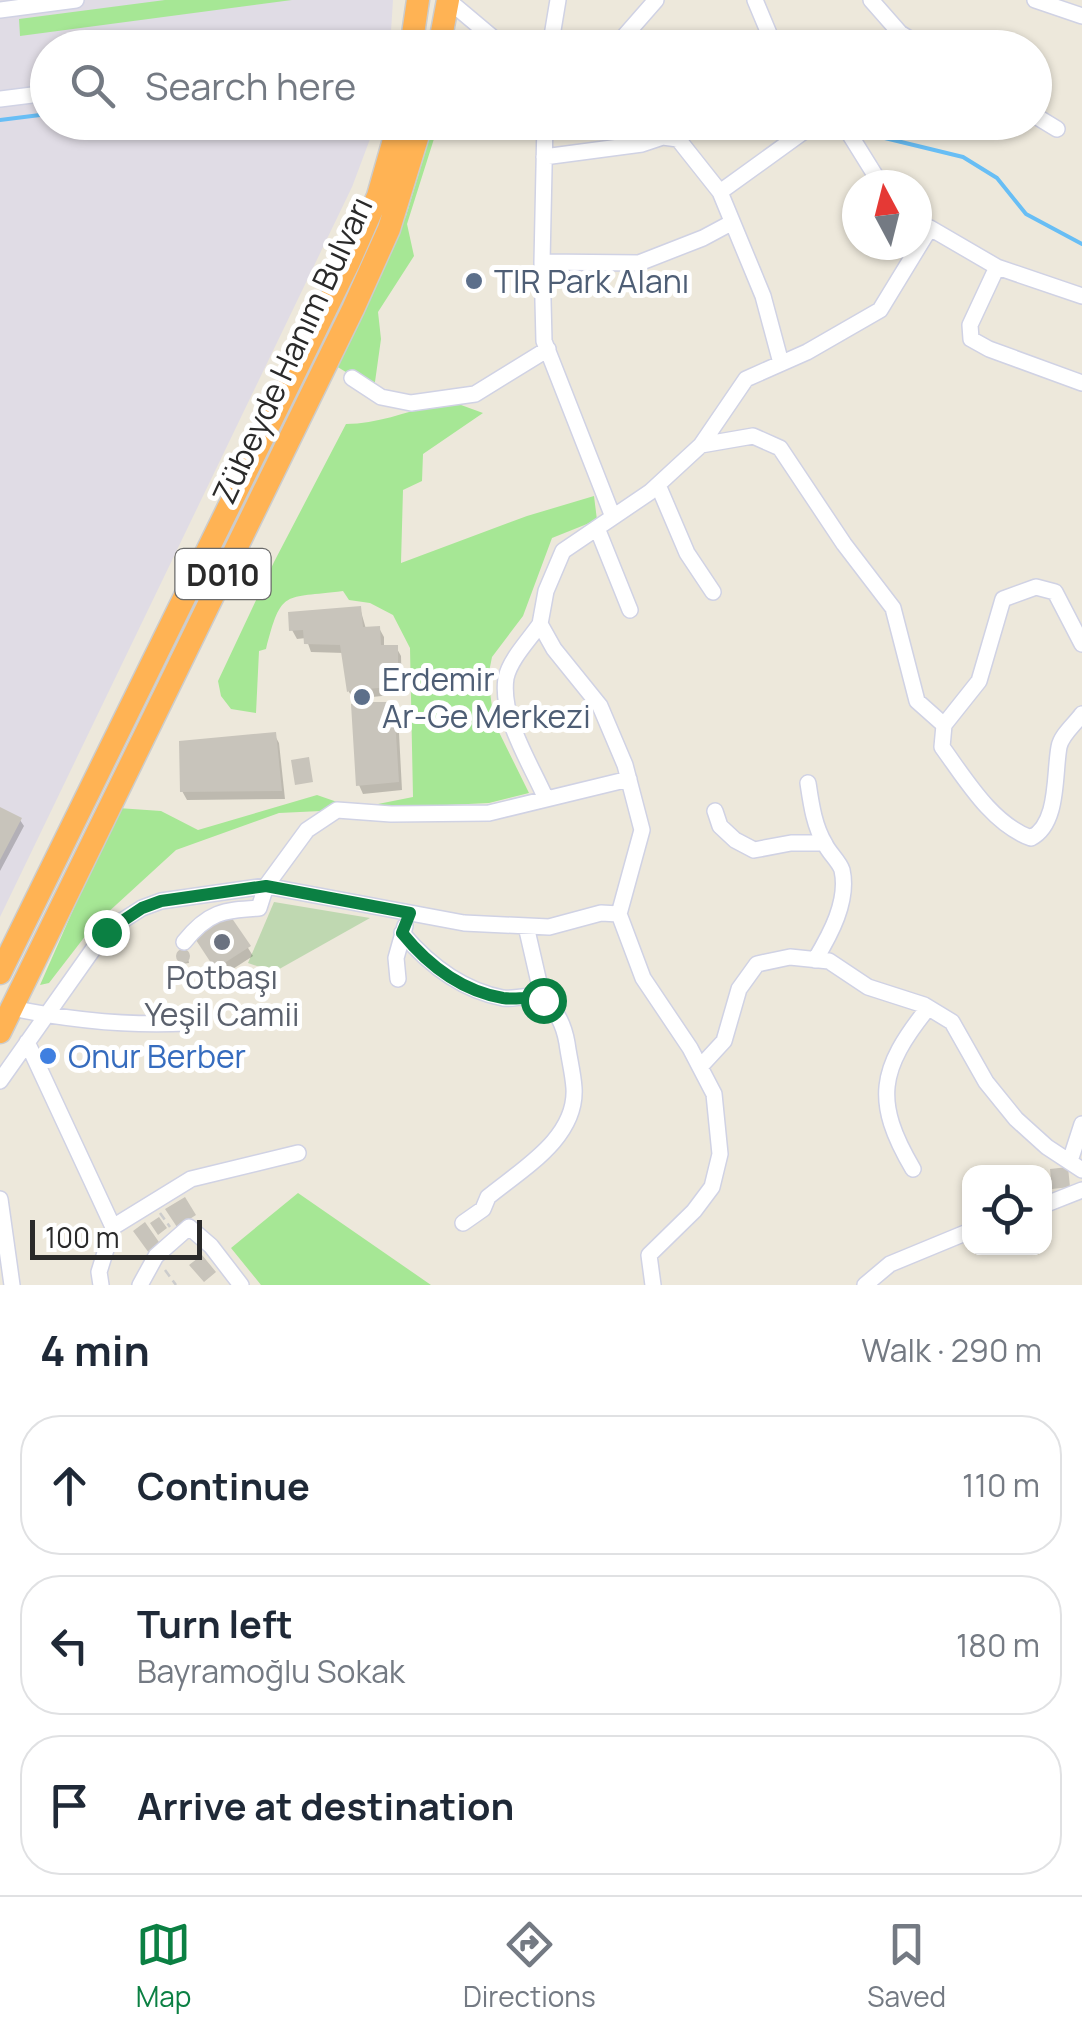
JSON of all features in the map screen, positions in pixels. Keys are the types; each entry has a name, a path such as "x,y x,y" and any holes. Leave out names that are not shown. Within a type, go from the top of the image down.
{"highway":[{"path":"414,30 418,0"},
{"path":"442,30 448,0"},
{"name":"Zübeyde Hanım Bulvarı","path":"0,973 348,264 378,196 394,140"},
{"name":"Zübeyde Hanım Bulvarı","path":"0,1032 353,309 389,228 416,140"}],"street":[{"path":"0,10 76,0"},
{"path":"448,0 484,30"},
{"path":"553,30 558,0"},
{"path":"630,30 656,0"},
{"path":"754,0 768,30"},
{"path":"872,0 898,30"},
{"path":"1035,0 1082,16"},
{"path":"0,99 30,95"},
{"path":"1052,126 1057,129"},
{"path":"544,140 542,262 548,350 613,517"},
{"path":"544,157 654,140"},
{"path":"679,140 720,192 763,296 782,363"},
{"path":"720,192 792,140"},
{"path":"853,140 871,170"},
{"path":"542,262 639,263 731,223"},
{"path":"932,229 997,267 1082,296"},
{"path":"546,799 507,708 506,678 510,666 540,624 546,591 563,551 658,485 700,445 746,379 880,310 910,260"},
{"path":"997,267 970,326 972,339 1082,383"},
{"path":"352,378 381,398 411,403 475,394 548,350"},
{"path":"700,445 753,436 780,448 844,544 893,608 917,701 944,726"},
{"path":"658,485 687,553 713,592"},
{"path":"597,528 630,610"},
{"path":"1082,644 1054,592 1036,587 1003,599 978,680 944,726 942,748 1011,831 1031,838 1039,834 1049,816 1059,742 1082,714"},
{"path":"540,624 554,649 600,706 629,780 642,830 619,914 643,978 714,1094 720,1154 712,1186 694,1211 649,1256 654,1285"},
{"path":"184,942 198,925 224,910 260,908 266,886 307,830 337,810 489,813 629,780"},
{"path":"808,783 824,843 842,868 842,892 833,928 816,960"},
{"path":"715,811 720,826 754,850 791,843 824,843"},
{"path":"0,1081 106,932 142,908 181,897 266,886 464,923 549,927 601,913 619,914"},
{"path":"398,979 396,958 410,913"},
{"path":"526,926 543,1000"},
{"path":"402,933 414,948 467,988 507,999 529,996 543,1000 556,1012 566,1036 575,1091 563,1132 488,1197 483,1209 463,1223"},
{"path":"700,1067 724,1042 739,989 756,964 790,957 829,961 868,987 928,1008 952,1022 986,1082 1016,1119 1076,1166 1082,1124"},
{"path":"12,1008 154,1025 187,1023"},
{"path":"912,1169 893,1135 885,1081 911,1028 928,1008"},
{"path":"26,1042 113,1227 100,1272 101,1285"},
{"path":"113,1227 191,1179 298,1153"},
{"path":"1052,1202 1082,1190"},
{"path":"0,1199 12,1285"},
{"path":"140,1285 155,1258 182,1232 211,1246 242,1285"},
{"path":"865,1285 890,1264 962,1234"}],"path":[{"path":"152,1203 182,1232"},
{"path":"155,1258 176,1285"}],"shaded area":[{"path":"0,0 393,0 391,30 30,30 30,140 370,140 352,187 0,917"}],"green space":[{"path":"165,0 292,0 65,30 30,30 30,35 20,36 19,19"},
{"path":"429,140 434,140 407,224 414,256 378,312 381,339 374,389 336,366 406,216"},
{"path":"435,405 461,405 483,413 423,454 422,481 403,490 401,563 527,516 594,496 597,520 552,538 523,616 492,657 488,677 494,722 529,793 489,803 279,813 176,850 93,926 49,983 40,985 118,808 161,811 198,830 317,795 340,803 373,805 413,797 410,648 393,615 370,603 349,600 343,591 288,600 276,615 266,649 259,651 256,713 231,709 221,696 218,681 346,424 380,420"},
{"path":"274,902 370,918 274,972 248,963"},
{"path":"298,1193 431,1285 261,1285 231,1248"}],"building":[{"name":"Erdemir Ar-Ge Merkezi","path":"361,606 363,627 380,626 381,645 398,645 398,686 368,689 368,702 394,702 399,782 356,786 351,704 357,703 355,689 347,692 340,645 304,644 303,630 289,631 288,612"},
{"path":"276,732 282,791 180,792 179,741"},
{"path":"309,757 313,782 295,785 291,760"},
{"path":"0,807 22,818 0,860"},
{"name":"Potbaşı Yeşil Camii","path":"229,914 251,946 215,969 194,937"},
{"path":"183,949 190,956 183,963 176,956"},
{"path":"1068,1167 1070,1187 1052,1189 1052,1169"},
{"path":"185,1197 196,1215 177,1227 165,1209"},
{"path":"159,1217 167,1228 158,1235 150,1223"},
{"path":"145,1222 161,1245 149,1253 133,1231"},
{"path":"202,1255 216,1272 204,1282 189,1265"}],"waterway":[{"path":"0,120 30,116"},
{"path":"893,140 963,157 997,178 1026,214 1082,244"}],"place":[{"name":"TIR Park Alanı","path":"474,281"},
{"name":"Erdemir Ar-Ge Merkezi","path":"362,697"},
{"name":"Potbaşı Yeşil Camii","path":"222,942"},
{"name":"Onur Berber","path":"48,1056"}],"route":[{"path":"106,932 142,908 161,901 266,886 410,913 402,933 444,973 467,988 507,999 529,996 543,1000"}]}
